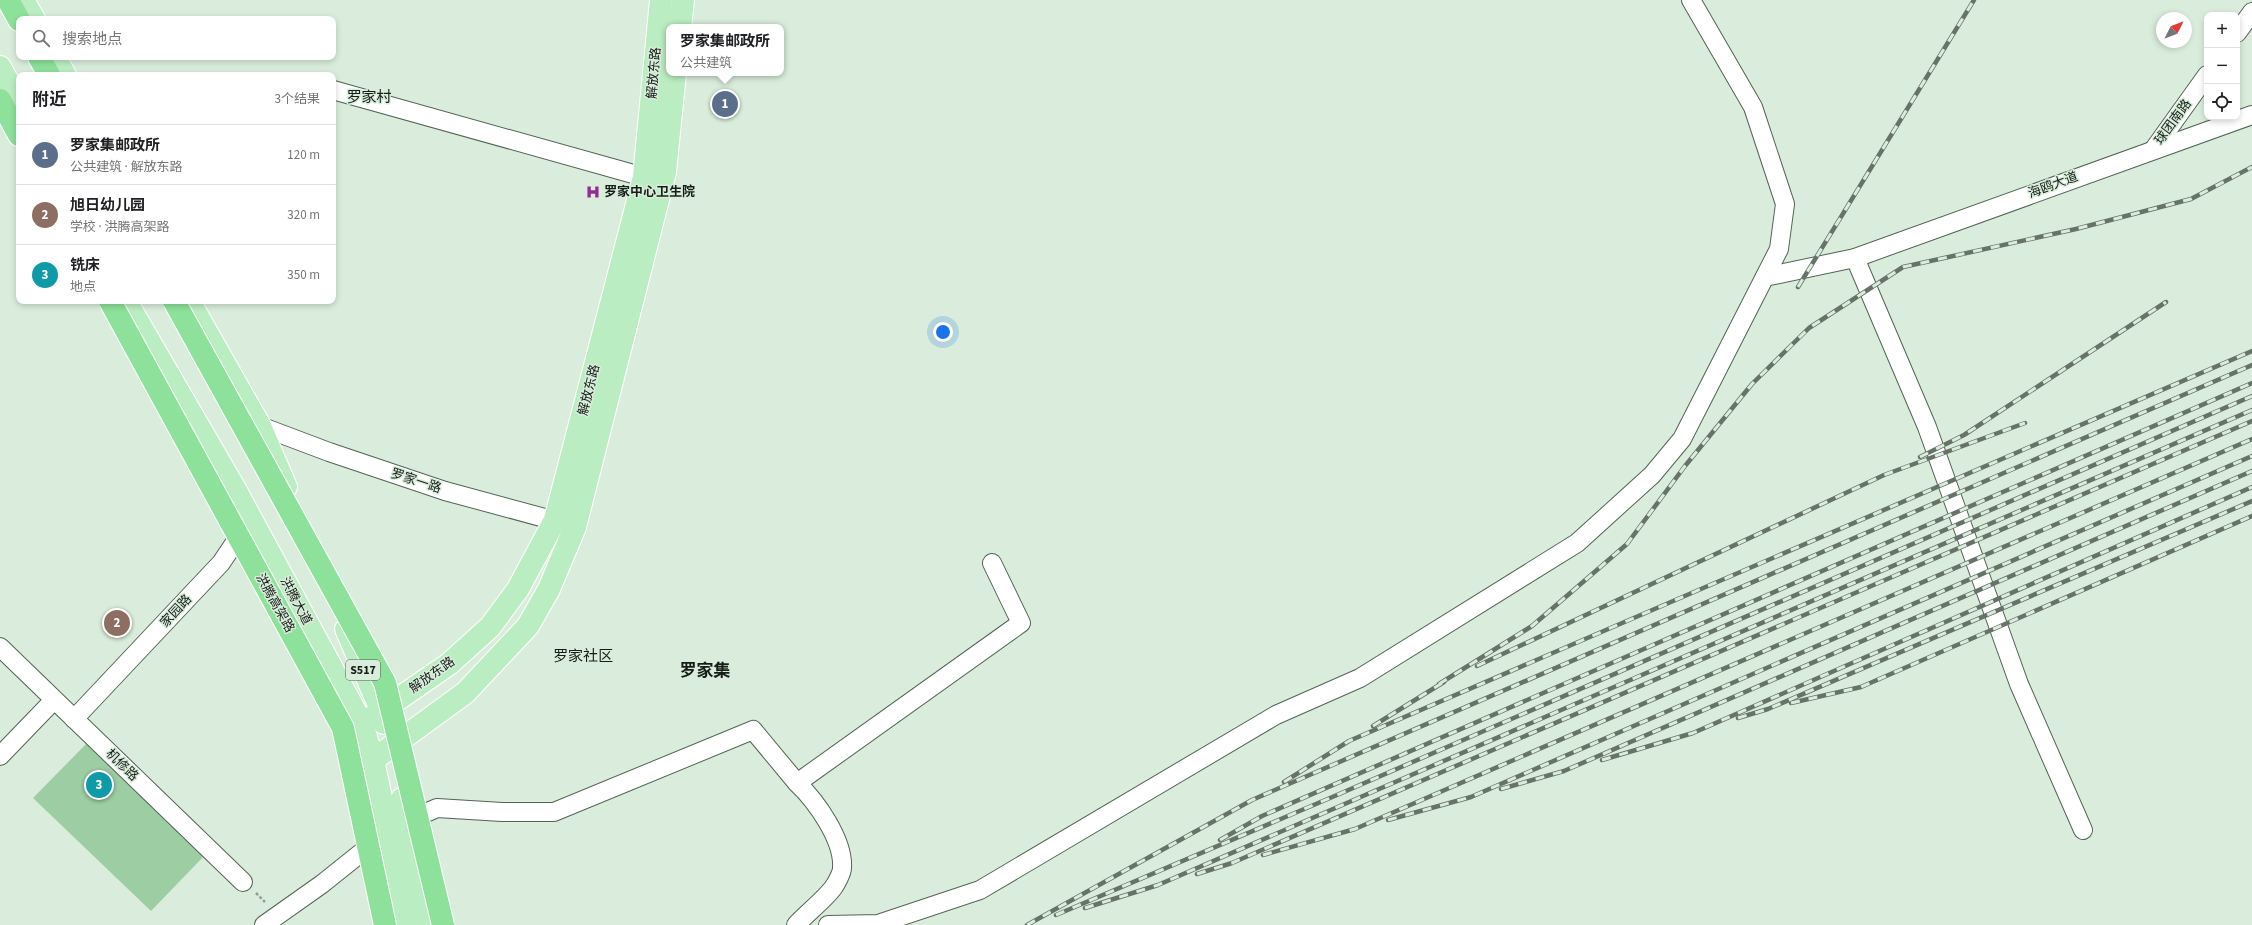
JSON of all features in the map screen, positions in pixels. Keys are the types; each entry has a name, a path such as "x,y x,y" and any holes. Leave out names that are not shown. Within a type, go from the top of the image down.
{"highway":[{"path":"8,0 17,16"},
{"path":"41,60 47,72"},
{"path":"0,100 16,129"},
{"name":"洪腾高架路","path":"112,304 343,728 385,925"},
{"path":"176,304 385,683 443,925"}],"main road":[{"path":"24,0 32,16"},
{"name":"解放东路","path":"362,724 449,664 490,628 518,589 555,520 644,177 661,0"},
{"path":"680,24 683,0"},
{"path":"57,60 63,72"},
{"path":"0,67 16,96"},
{"name":"解放东路","path":"382,754 465,693 528,626 549,588 575,527 665,172 675,76"},
{"name":"洪腾大道","path":"128,304 235,489 362,724 382,754 407,821 430,925"},
{"name":"洪腾大道","path":"191,304 260,426 381,710 387,832 408,925"}],"street":[{"path":"828,925 878,924 980,890 1276,715 1360,678 1577,543 1652,475 1682,439 1779,249 1785,204 1753,107 1691,0"},
{"path":"2240,29 2252,12"},
{"name":"球团南路","path":"2154,149 2204,79"},
{"path":"336,91 644,177"},
{"name":"海鸥大道","path":"1765,277 1855,258 2252,114"},
{"path":"1855,258 1927,427 2019,684 2083,830"},
{"name":"罗家一路","path":"260,426 329,452 445,491 555,520 575,527"},
{"name":"家园路","path":"74,719 221,564 244,529 235,489"},
{"path":"797,783 1021,623 992,563"},
{"name":"机修路","path":"0,647 243,882"},
{"path":"0,756 54,700"},
{"path":"407,821 437,808 502,812 554,812 753,730 797,783 811,796 827,820 839,848 842,869 833,888 796,925"},
{"path":"264,925 322,884 387,832"}],"path":[{"path":"243,882 279,915"}],"green space":[{"path":"89,741 206,854 151,911 33,798"}],"railway":[{"path":"1798,287 1974,0"},
{"path":"1439,684 1532,626 1627,544 1685,466 1752,384 1809,328 1903,267 2076,229 2191,199 2252,167"},
{"path":"1920,457 1964,435 2166,302"},
{"path":"1284,782 1349,741 2252,351"},
{"path":"1027,925 1252,800 2252,365"},
{"path":"1220,840 1262,816 2252,383"},
{"path":"1056,915 1337,795 2252,396"},
{"path":"1085,908 1158,885 2252,410"},
{"path":"1197,874 1232,863 2252,421"},
{"path":"1477,666 1884,475 2025,423"},
{"path":"1263,855 1355,829 2252,439"},
{"path":"1388,820 1471,797 2252,456"},
{"path":"1501,789 1564,771 2252,471"},
{"path":"1602,760 1693,733 2252,487"},
{"path":"1738,718 1768,709 2252,501"},
{"path":"1791,703 1861,687 2252,516"},
{"path":"1373,726 1444,682"}],"place":[{"name":"罗家集邮政所","path":"725,104"},
{"name":"罗家中心卫生院","path":"593,192"},
{"name":"旭日幼儿园","path":"117,623"},
{"name":"铣床","path":"99,785"}],"district":[{"name":"罗家村","path":"369,97"},
{"name":"罗家社区","path":"583,656"},
{"name":"罗家集","path":"705,671"}]}
